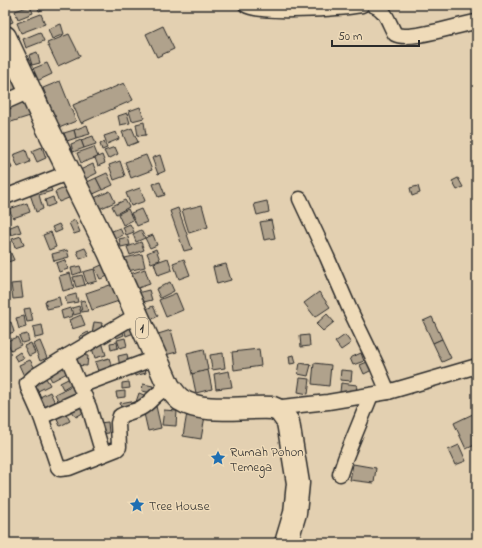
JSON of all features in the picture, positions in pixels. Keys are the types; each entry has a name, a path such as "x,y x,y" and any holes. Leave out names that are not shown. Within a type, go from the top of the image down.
{"highway":[{"name":"1","path":"6,42 109,252 169,387 181,400 190,405 199,407 273,408"},
{"path":"273,408 280,411 288,422 298,483 295,513 286,543"}],"street":[{"path":"246,5 254,8 274,10 345,8 362,5"},
{"path":"373,5 381,8 395,34 400,36 424,34 477,22"},
{"path":"5,102 30,91"},
{"path":"5,197 70,172"},
{"path":"300,199 388,392"},
{"path":"137,316 67,356 35,376 27,384 41,418 56,463 60,468 70,468 117,449 118,423 120,416 141,408 156,393 169,387"},
{"path":"67,356 82,392 103,454"},
{"path":"41,418 82,392 155,358"},
{"path":"273,408 388,392 477,366"},
{"path":"340,474 355,432 371,395"}],"building":[{"path":"37,5 49,5 50,7 39,11"},
{"path":"30,6 33,13 18,19 15,11"},
{"path":"9,14 13,22 5,25 5,15"},
{"path":"41,14 45,24 21,33 17,23"},
{"path":"61,24 64,34 52,39 48,29"},
{"path":"163,26 174,49 157,57 146,34"},
{"path":"40,32 44,41 26,48 23,39"},
{"path":"69,34 80,56 58,66 47,43"},
{"path":"37,52 40,63 32,65 29,55"},
{"path":"47,63 52,74 37,81 32,69"},
{"path":"13,76 19,92 5,97 5,79"},
{"path":"60,81 76,121 59,128 43,88"},
{"path":"124,83 133,100 81,123 73,105"},
{"path":"24,98 30,116 8,123 5,114 5,105"},
{"path":"140,107 144,118 132,121 129,111"},
{"path":"127,113 130,123 120,125 118,116"},
{"path":"144,122 146,135 138,136 136,124"},
{"path":"87,125 90,134 76,138 74,130"},
{"path":"132,128 138,142 128,146 122,132"},
{"path":"74,130 76,138 67,141 64,133"},
{"path":"116,132 119,139 107,144 104,136"},
{"path":"93,136 96,144 84,148 81,140"},
{"path":"81,140 84,148 73,152 71,144"},
{"path":"104,142 107,148 102,150 100,144"},
{"path":"42,147 46,158 37,162 32,151"},
{"path":"94,147 98,157 81,163 77,153"},
{"path":"115,147 118,154 108,159 104,151"},
{"path":"26,150 30,162 18,167 13,155"},
{"path":"102,155 105,163 98,166 95,158"},
{"path":"146,155 152,170 131,178 125,162"},
{"path":"160,155 165,171 158,174 152,158"},
{"path":"8,159 12,168 5,170 5,160"},
{"path":"120,161 125,176 114,180 109,165"},
{"path":"93,164 97,173 85,179 80,170"},
{"path":"107,173 113,185 102,190 96,178"},
{"path":"96,178 102,190 89,196 83,184"},
{"path":"458,178 463,187 457,190 452,181"},
{"path":"160,182 165,195 158,197 153,184"},
{"path":"49,184 52,191 39,195 43,209 36,212 29,191"},
{"path":"418,186 420,193 412,196 410,188"},
{"path":"67,187 71,197 59,202 55,192"},
{"path":"140,188 145,201 131,206 126,193"},
{"path":"110,191 115,202 97,210 92,199"},
{"path":"53,197 55,204 47,207 45,200"},
{"path":"125,200 129,207 116,214 112,206"},
{"path":"267,201 269,212 257,215 254,204"},
{"path":"27,203 30,212 13,218 9,209"},
{"path":"202,205 208,227 189,233 182,210"},
{"path":"178,208 192,249 184,251 170,211"},
{"path":"128,209 133,220 123,225 118,214"},
{"path":"141,209 147,222 137,226 131,213"},
{"path":"75,220 80,232 74,234 69,223"},
{"path":"271,220 275,238 264,240 260,222"},
{"path":"18,224 21,232 11,235 8,228"},
{"path":"59,224 62,230 55,233 52,227"},
{"path":"130,224 134,232 126,235 123,227"},
{"path":"120,228 123,235 115,239 112,231"},
{"path":"141,230 145,238 136,242 133,234"},
{"path":"51,232 56,247 49,250 43,235"},
{"path":"153,235 157,245 150,248 145,238"},
{"path":"21,236 24,245 15,248 12,239"},
{"path":"128,237 130,245 121,247 119,239"},
{"path":"141,242 144,250 130,255 127,247"},
{"path":"85,248 89,256 80,259 77,251"},
{"path":"156,249 160,260 151,263 147,253"},
{"path":"67,250 69,257 54,261 52,254"},
{"path":"10,251 14,260 5,263 5,252"},
{"path":"142,254 145,267 128,271 125,258"},
{"path":"168,258 172,270 158,275 154,263"},
{"path":"184,259 190,275 179,279 173,263"},
{"path":"65,260 68,269 59,272 56,263"},
{"path":"104,264 108,276 100,279 95,268"},
{"path":"226,264 231,280 217,284 213,267"},
{"path":"80,266 82,272 73,275 71,268"},
{"path":"94,269 97,281 87,284 83,272"},
{"path":"145,269 150,284 135,289 130,274"},
{"path":"70,273 74,288 63,291 59,276"},
{"path":"82,275 85,285 76,287 73,277"},
{"path":"170,282 174,291 160,298 156,289"},
{"path":"21,283 23,298 13,299 11,284"},
{"path":"113,284 119,301 92,310 86,293"},
{"path":"149,290 152,300 140,303 137,293"},
{"path":"319,292 330,307 315,317 304,303"},
{"path":"176,293 183,310 166,317 159,300"},
{"path":"76,294 78,302 67,304 65,297"},
{"path":"59,297 61,306 47,309 45,301"},
{"path":"85,300 88,311 82,312 80,301"},
{"path":"79,306 81,313 74,315 72,308"},
{"path":"153,306 158,316 149,321 144,310"},
{"path":"30,308 33,321 27,322 24,309"},
{"path":"70,308 73,316 63,319 61,311"},
{"path":"327,314 334,322 323,331 316,324"},
{"path":"81,315 85,325 72,329 69,320"},
{"path":"24,316 26,327 19,329 16,318"},
{"path":"432,317 442,339 433,343 423,321"},
{"path":"11,322 14,332 5,335 5,324"},
{"path":"94,322 102,323 100,335 92,334"},
{"path":"42,325 44,336 35,338 33,327"},
{"path":"131,325 134,333 126,336 124,328"},
{"path":"122,330 124,335 117,338 115,333"},
{"path":"171,330 177,352 161,356 155,335"},
{"path":"88,332 92,337 82,343 79,337"},
{"path":"27,334 29,341 22,343 19,336"},
{"path":"309,335 310,346 301,347 300,336"},
{"path":"345,335 351,343 341,350 335,342"},
{"path":"17,337 21,345 11,350 7,341"},
{"path":"125,338 127,346 120,348 117,340"},
{"path":"442,339 451,358 442,362 433,343"},
{"path":"40,341 47,358 40,361 33,344"},
{"path":"102,342 106,355 95,358 91,345"},
{"path":"117,342 118,348 111,350 110,343"},
{"path":"31,343 35,353 29,356 24,346"},
{"path":"204,349 208,370 192,374 187,353"},
{"path":"259,349 261,366 234,370 232,352"},
{"path":"20,352 24,358 17,361 14,356"},
{"path":"223,353 225,368 212,370 210,355"},
{"path":"361,353 364,361 353,365 350,358"},
{"path":"74,354 88,356 87,366 73,365"},
{"path":"127,354 129,365 120,367 118,356"},
{"path":"294,355 296,363 290,364 289,356"},
{"path":"109,358 113,370 99,374 95,362"},
{"path":"30,360 36,370 24,376 19,365"},
{"path":"372,360 376,368 364,374 360,365"},
{"path":"64,363 69,372 52,381 47,372"},
{"path":"300,363 311,365 308,376 298,374"},
{"path":"314,363 331,365 329,386 312,384"},
{"path":"145,369 146,373 135,376 134,371"},
{"path":"208,370 212,389 196,393 192,374"},
{"path":"341,370 352,371 351,381 340,380"},
{"path":"229,371 232,387 216,389 214,374"},
{"path":"44,375 50,385 36,392 30,381"},
{"path":"70,378 73,383 63,389 60,383"},
{"path":"300,378 310,379 308,394 298,392"},
{"path":"129,382 130,388 122,389 122,383"},
{"path":"341,383 357,385 356,394 340,392"},
{"path":"143,384 153,386 152,393 142,391"},
{"path":"73,385 78,397 60,405 55,394"},
{"path":"125,391 125,397 117,398 116,392"},
{"path":"50,392 57,407 45,413 38,398"},
{"path":"139,393 144,395 142,404 136,402"},
{"path":"131,401 132,409 122,411 120,403"},
{"path":"80,402 86,411 76,417 70,408"},
{"path":"156,406 161,428 148,431 143,409"},
{"path":"64,410 70,421 60,426 55,415"},
{"path":"164,410 177,411 176,426 162,425"},
{"path":"477,412 477,444 466,449 454,423"},
{"path":"187,413 205,416 201,439 183,436"},
{"path":"108,422 109,433 100,434 99,423"},
{"path":"459,445 466,461 455,465 448,450"},
{"path":"353,464 376,468 374,483 350,480"}],"place":[{"name":"Rumah Pohon Temega","path":"218,458"},
{"name":"Tree House","path":"137,505"}]}
